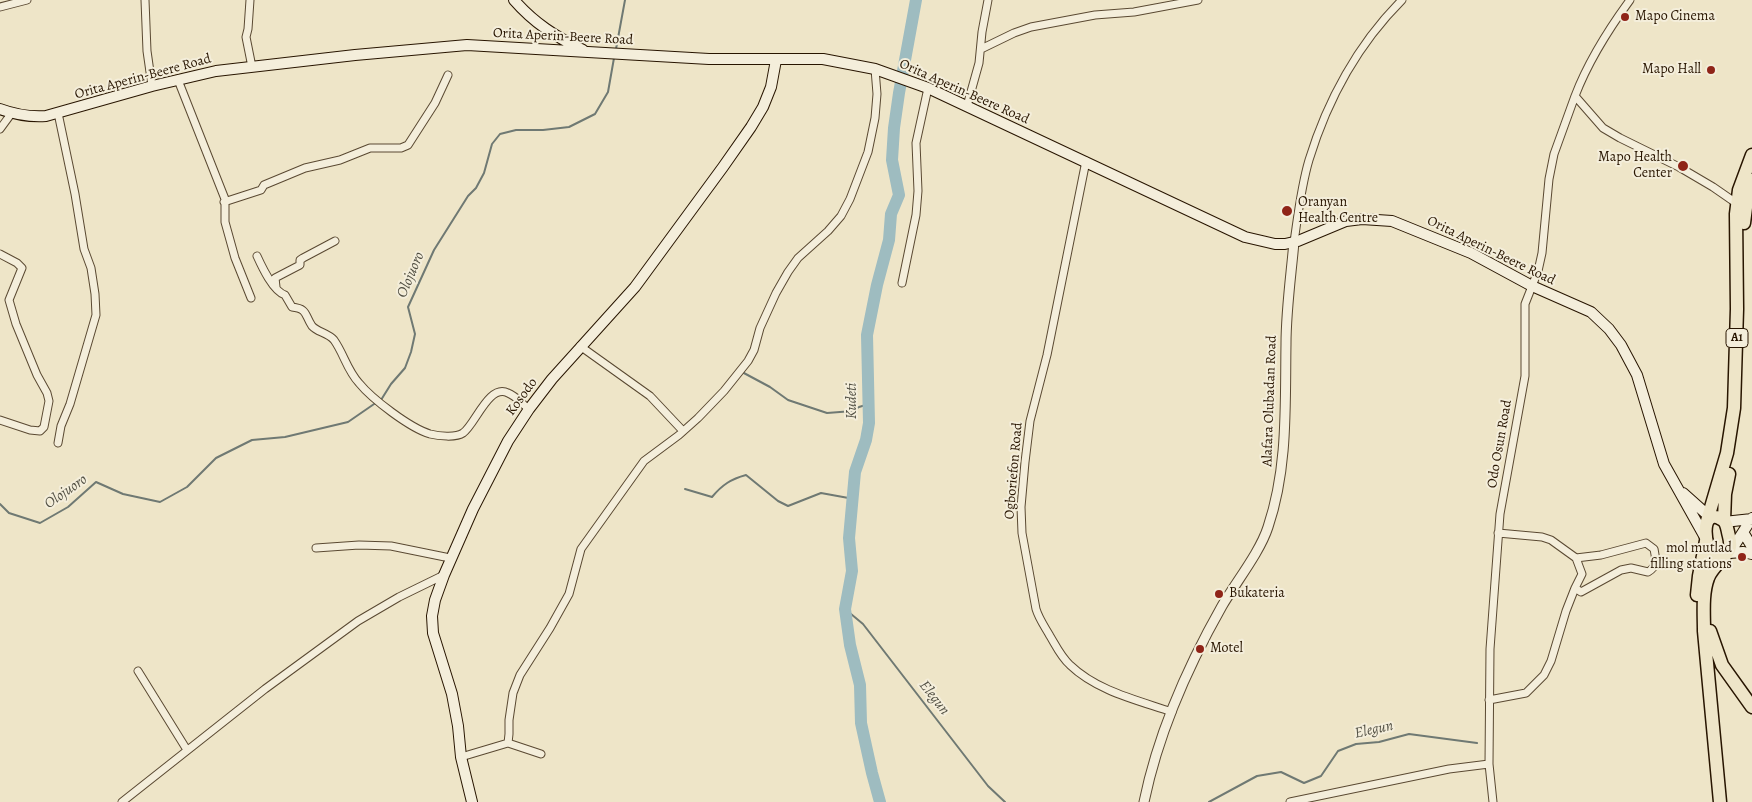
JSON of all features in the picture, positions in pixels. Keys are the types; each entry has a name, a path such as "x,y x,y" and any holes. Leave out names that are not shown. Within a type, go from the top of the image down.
{"highway":[{"name":"A1","path":"1715,520 1718,485 1731,432 1739,371 1742,181 1752,155"},
{"name":"A1","path":"1741,206 1752,180"},
{"path":"1712,802 1711,774 1698,653 1701,605 1708,579 1714,566 1728,553 1730,542 1715,520 1705,528 1706,540 1711,554 1715,557 1728,553"},
{"path":"1706,540 1699,576 1720,802"},
{"path":"1701,605 1715,650 1722,665 1752,707"}],"main road":[{"path":"514,0 538,24 557,37 586,52"},
{"name":"Orita Aperin-Beere Road","path":"0,109 11,114 32,117 58,113 152,86 216,71 467,45 709,59 823,60 875,69 928,88 1245,237 1275,244 1294,242 1346,221 1362,218 1392,221 1471,253 1532,286 1591,312 1610,329 1637,375 1664,464 1706,540"},
{"name":"Kosodo","path":"472,802 461,757 452,694 433,633 432,616 435,600 450,558 496,463 529,409 580,346 635,286 669,242 751,127 763,107 771,87 776,60"},
{"name":"Orita Aperin-Beere Road","path":"1677,488 1715,520"},
{"path":"1715,520 1752,519"},
{"path":"1728,553 1752,519"},
{"path":"1743,532 1752,547"},
{"path":"1728,553 1743,552 1752,554"}],"street":[{"path":"0,7 27,0"},
{"path":"145,0 147,51 152,86"},
{"path":"250,0 246,37 252,67"},
{"path":"967,106 974,86 988,0"},
{"path":"981,49 1031,27 1095,15 1134,12 1198,0"},
{"path":"1294,242 1309,160 1334,96 1374,31 1402,0"},
{"name":"Odo Osun Road","path":"1493,802 1489,764 1490,649 1498,533 1524,376 1524,316 1526,304 1538,271 1542,252 1549,179 1554,154 1582,78 1612,24 1630,0"},
{"path":"508,743 513,693 520,675 569,594 581,550 644,461 683,431 710,406 748,361 754,350 760,328 788,272 798,258 828,231 841,216 850,199 868,152 875,118 877,94 875,69"},
{"path":"224,202 261,190 264,185 305,168 349,157 360,151 380,147 404,147 410,144 435,102 448,75"},
{"path":"178,80 225,199 226,222 235,258 251,298"},
{"path":"902,283 916,216 918,191 916,143 928,88"},
{"path":"1575,96 1603,128 1713,186 1741,206"},
{"path":"58,113 84,249 91,268 96,314 70,404 61,426 58,443"},
{"path":"0,129 11,114"},
{"name":"Ogboriefon Road","path":"1086,161 1047,355 1030,422 1021,507 1022,533 1036,609 1058,650 1068,664 1096,684 1172,712"},
{"path":"276,287 275,278 280,274 300,264 300,260 334,241"},
{"name":"Alafara Olubadan Road","path":"1144,802 1152,769 1172,712 1202,642 1267,530 1275,503 1284,443 1287,318 1294,242"},
{"path":"0,254 20,264 22,268 9,300 16,324 37,375 47,393 48,401 44,427 40,431 30,430 0,420"},
{"path":"257,256 265,272 292,307 304,310 313,327 330,336 349,370 367,392 397,416 429,434 457,436 464,433 490,397 499,392 507,392 529,409"},
{"path":"580,346 650,396 683,431"},
{"path":"1489,700 1526,693 1544,675 1551,661 1566,611 1582,574 1576,558 1552,540 1542,536 1498,533"},
{"path":"1575,588 1581,592 1620,570 1631,568 1648,572 1656,564 1654,550 1646,544 1601,555 1576,558"},
{"path":"316,548 359,545 391,546 450,558"},
{"path":"122,802 266,689 358,621 444,574"},
{"path":"138,671 187,750"},
{"path":"461,757 508,743 541,754"},
{"path":"1290,802 1449,769 1489,764"}],"waterway":[{"name":"Olojuoro","path":"616,49 625,0"},
{"name":"Kudeti","path":"880,802 861,723 860,685 850,645 845,609 852,571 849,538 855,472 866,440 869,423 867,335 877,285 889,240 891,214 899,195 892,160 894,128 916,0"},
{"name":"Olojuoro","path":"381,400 391,384 405,368 411,352 415,334 408,307 434,250 484,173 492,144 500,134 516,130 543,130 569,127 595,114 608,92 614,58"},
{"path":"742,372 770,387 788,400 827,413 853,411 869,404"},
{"name":"Olojuoro","path":"0,504 9,513 40,523 68,507 96,482 123,494 160,502 187,487 216,458 252,440 285,437 348,422 377,402"},
{"path":"685,489 712,497 727,483 746,475 778,501 788,506 821,493 854,499"},
{"name":"Elegun","path":"845,609 863,624 988,786 1005,802"},
{"name":"Elegun","path":"1209,802 1257,776 1281,772 1304,783 1321,776 1338,751 1356,744 1379,742 1409,734 1477,743"}],"place":[{"name":"Mapo Cinema","path":"1625,17"},
{"name":"Mapo Hall","path":"1711,70"},
{"name":"Mapo Health Center","path":"1683,166"},
{"name":"Oranyan Health Centre","path":"1287,211"},
{"name":"mol mutlad filling stations","path":"1742,557"},
{"name":"Bukateria","path":"1219,594"},
{"name":"Motel","path":"1200,649"}]}
